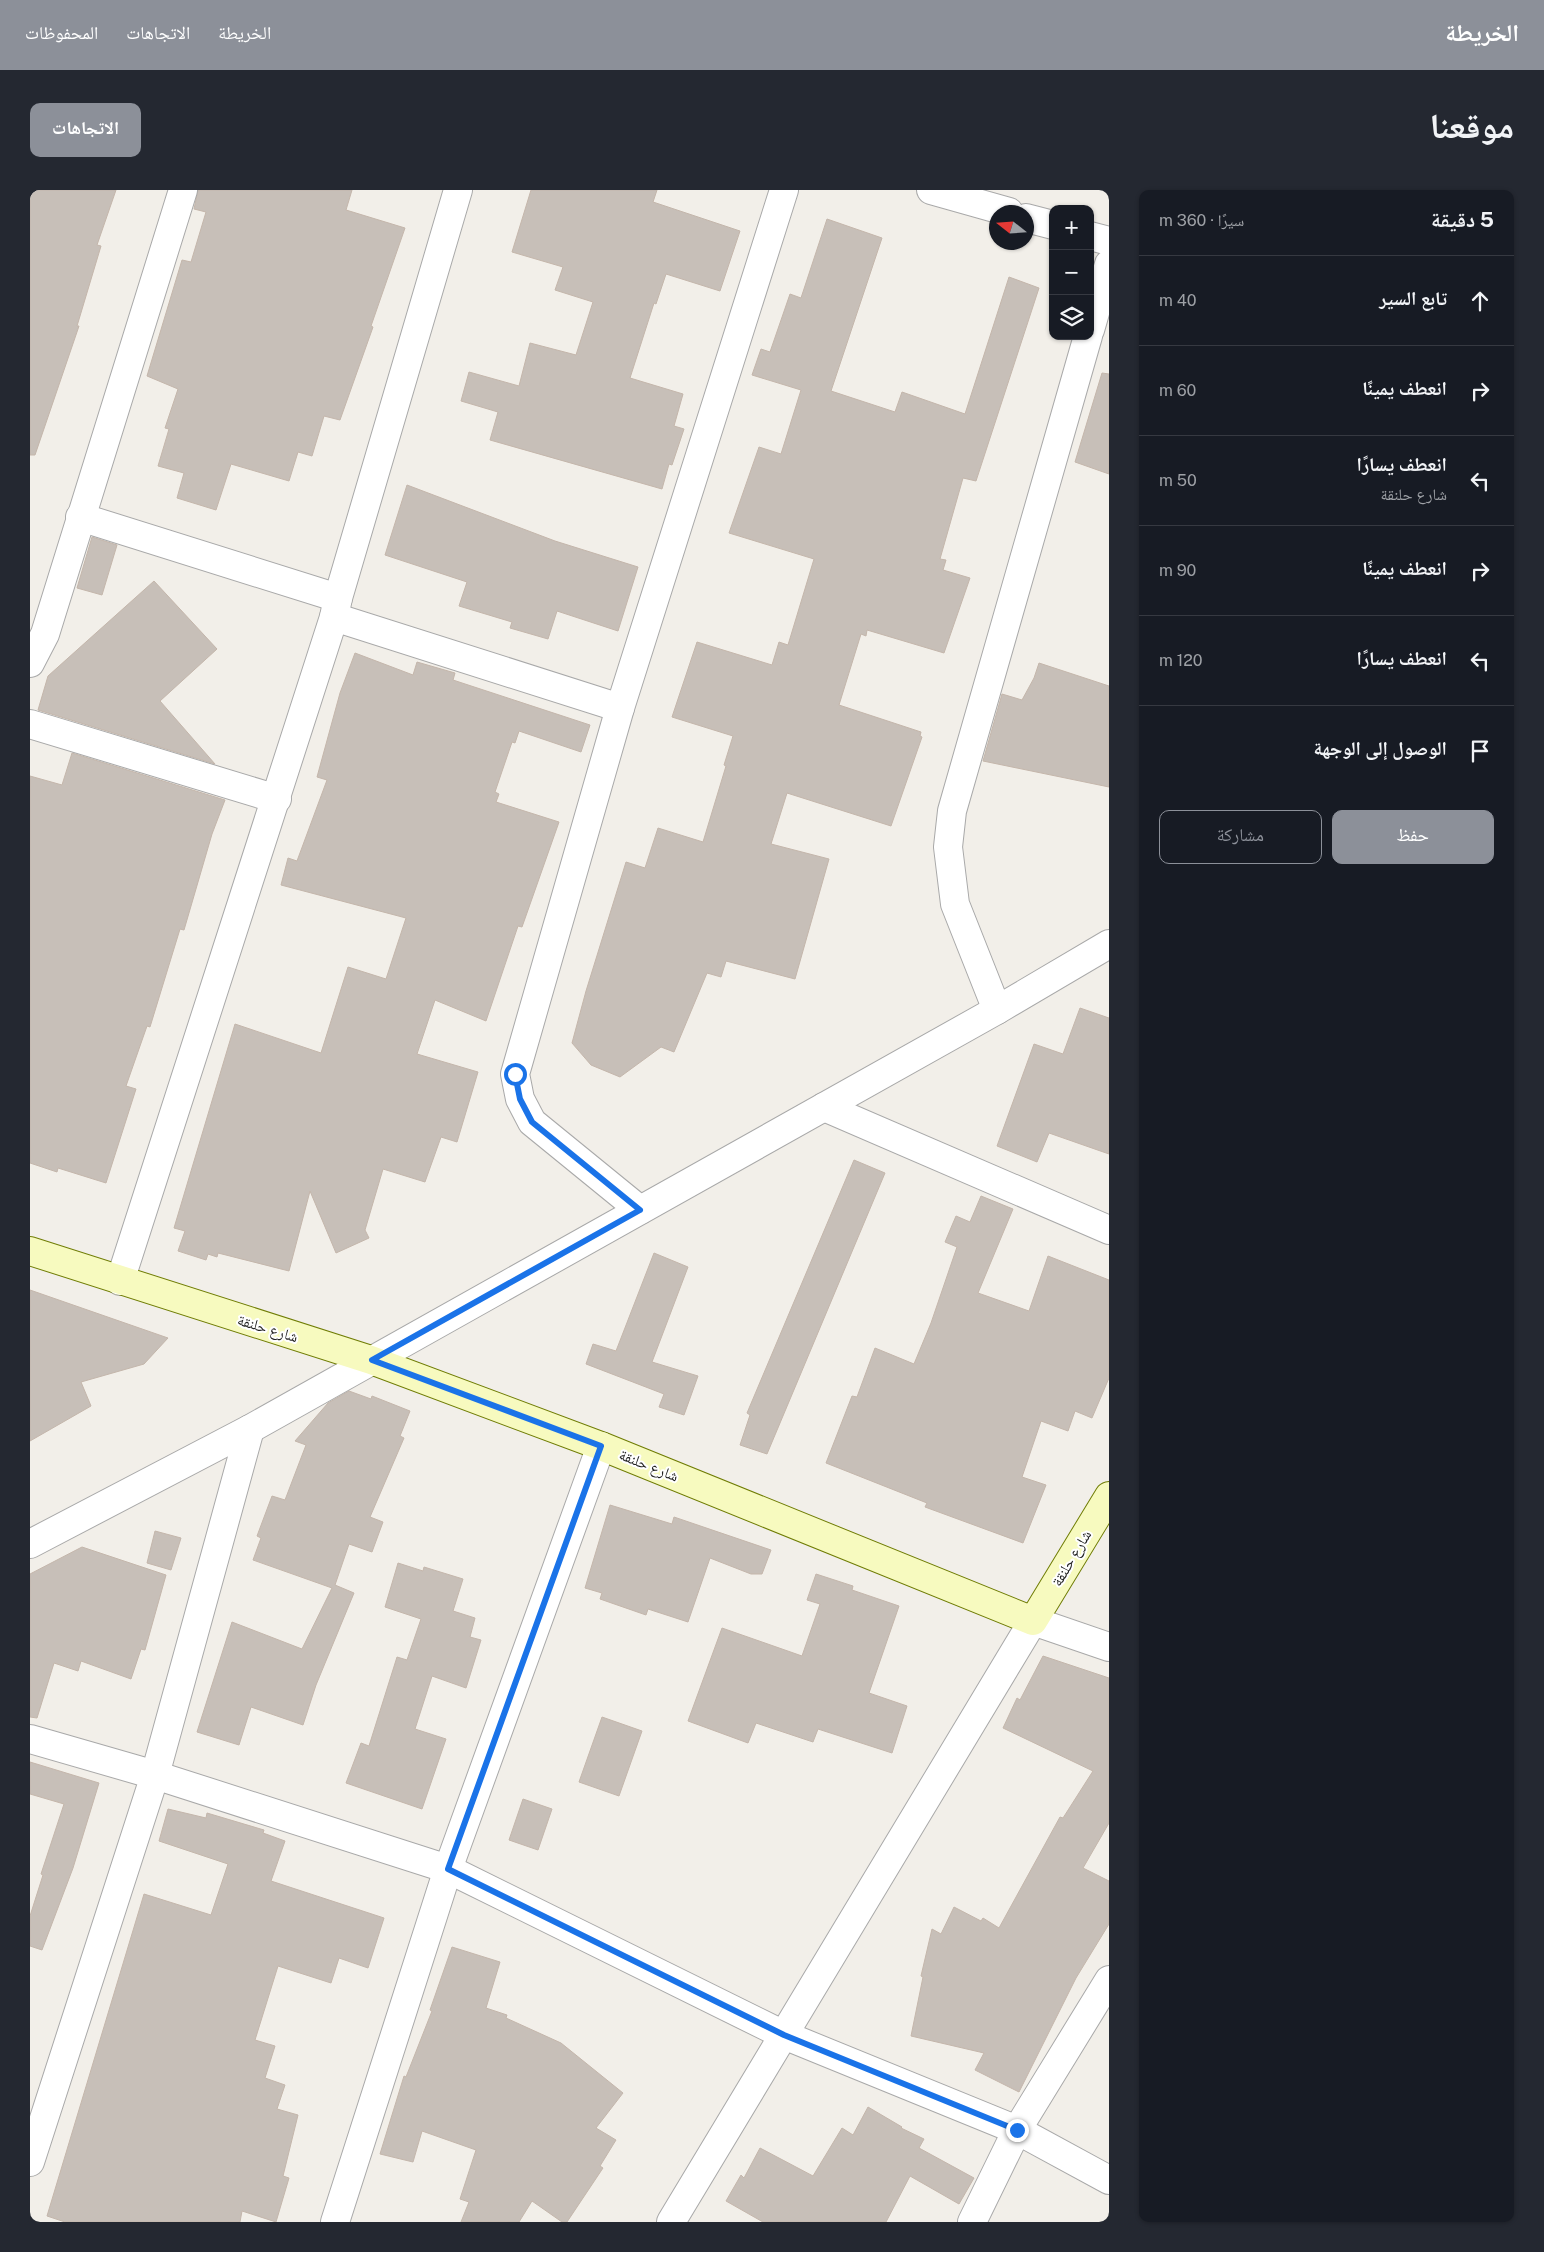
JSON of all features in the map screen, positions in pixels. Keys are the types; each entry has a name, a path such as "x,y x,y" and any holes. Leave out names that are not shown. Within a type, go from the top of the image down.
{"street":[{"path":"30,663 37,632 80,517 184,190"},
{"path":"120,1281 277,799 336,608 458,190"},
{"path":"640,1210 532,1122 520,1099 515,1074 620,708 784,190"},
{"path":"931,190 989,206"},
{"path":"1034,220 1049,224"},
{"path":"1094,237 1109,241"},
{"path":"1094,316 1109,264"},
{"path":"997,1010 955,904 948,847 952,811 1087,340"},
{"path":"80,517 620,708"},
{"path":"30,724 277,799"},
{"path":"30,1544 250,1429 997,1010 1109,944"},
{"path":"824,1107 1109,1230"},
{"name":"شارع حلنقة","path":"30,1251 372,1360 601,1446 1033,1621 1109,1647"},
{"path":"30,2162 155,1775 250,1429"},
{"path":"335,2222 448,1869 601,1446"},
{"name":"شارع حلنقة","path":"1033,1621 1109,1496"},
{"path":"671,2222 1033,1621"},
{"path":"30,1739 155,1775 448,1869 784,2035 1017,2130 1109,2180"},
{"path":"972,2222 1017,2130 1109,1980"}],"building":[{"path":"30,190 116,190 97,245 101,246 77,326 79,326 35,455 30,455"},
{"path":"198,190 352,190 346,210 405,228 340,420 324,416 312,456 298,452 289,481 231,464 216,510 177,498 184,473 158,466 169,429 165,428 178,389 147,376 182,260 191,262 206,212 194,209"},
{"path":"531,190 657,190 653,202 740,231 720,291 666,274 656,304 654,303 630,378 683,394 674,426 684,429 672,465 669,464 662,489 490,440 498,412 461,401 469,372 519,386 530,343 576,355 593,302 555,290 563,267 512,252"},
{"path":"827,219 882,238 831,391 895,412 902,392 965,414 1009,277 1039,288 976,481 963,478 940,559 946,560 943,570 970,578 944,653 867,630 866,636 861,634 839,705 921,732 920,736 922,737 891,826 787,793 771,844 829,859 795,979 726,961 721,977 707,973 674,1052 661,1047 620,1077 591,1065 572,1043 626,862 645,868 658,828 703,842 733,736 672,717 697,642 772,665 779,642 788,645 814,559 729,533 759,447 781,454 801,390 752,375 761,349 770,352 790,294 801,298"},
{"path":"1102,373 1109,374 1109,474 1075,462"},
{"path":"407,485 555,541 638,567 618,631 557,611 548,639 510,628 512,622 459,606 467,582 385,555"},
{"path":"92,537 117,545 102,595 77,588"},
{"path":"154,581 217,649 160,701 215,764 38,710 48,676"},
{"path":"355,653 413,675 417,662 455,673 453,680 590,725 581,752 519,731 515,743 512,742 495,792 499,794 496,802 559,822 522,927 518,926 486,1021 435,1000 417,1054 478,1072 457,1142 441,1137 425,1182 383,1169 365,1230 369,1238 336,1253 310,1191 289,1271 218,1253 217,1257 208,1254 206,1260 178,1251 185,1231 174,1228 235,1024 321,1053 348,967 386,979 406,918 281,885 288,858 297,861 327,780 317,777 340,693"},
{"path":"1039,663 1109,686 1109,787 983,761 1002,694 1022,700 1034,678"},
{"path":"72,753 225,800 212,834 184,930 180,929 150,1027 147,1026 126,1086 136,1089 106,1183 58,1168 57,1172 30,1163 30,776 62,785"},
{"path":"1080,1008 1109,1018 1109,1154 1049,1133 1037,1162 997,1146 1034,1044 1063,1054"},
{"path":"854,1160 885,1173 767,1454 740,1445 750,1415 747,1413"},
{"path":"981,1196 1013,1209 978,1293 1029,1311 1048,1256 1109,1280 1109,1378 1092,1418 1075,1411 1068,1431 1041,1421 1022,1477 1046,1485 1023,1543 925,1507 927,1503 826,1463 852,1396 857,1397 875,1348 914,1364 931,1323 957,1247 945,1242 956,1216 970,1222"},
{"path":"654,1253 688,1267 652,1362 698,1376 684,1415 659,1407 664,1394 586,1364 593,1344 616,1351"},
{"path":"30,1290 168,1338 144,1364 81,1382 91,1406 30,1441"},
{"path":"349,1391 371,1399 372,1396 410,1411 400,1436 404,1438 370,1517 383,1522 372,1552 349,1544 335,1585 354,1593 316,1685 303,1725 251,1707 239,1745 197,1732 232,1622 302,1649 332,1588 253,1560 261,1538 257,1536 272,1496 285,1500 306,1445 295,1441 328,1403"},
{"path":"610,1505 672,1524 674,1517 771,1550 762,1574 751,1574 710,1558 688,1622 648,1609 646,1615 600,1599 602,1593 585,1588"},
{"path":"155,1531 181,1538 171,1570 147,1563"},
{"path":"82,1547 166,1575 145,1650 141,1649 131,1679 81,1661 78,1671 54,1663 37,1718 30,1717 30,1574"},
{"path":"398,1563 423,1571 424,1567 463,1579 453,1611 475,1618 470,1637 481,1640 466,1688 432,1676 415,1729 446,1739 422,1809 346,1783 361,1743 369,1746 397,1657 407,1660 421,1619 385,1607"},
{"path":"816,1574 853,1586 852,1590 899,1606 869,1693 907,1706 892,1753 818,1729 813,1742 756,1723 748,1743 688,1721 722,1628 802,1656 820,1604 807,1600"},
{"path":"1043,1656 1109,1678 1109,1823 1083,1868 1109,1881 1109,1924 1076,1978 1019,2092 975,2070 984,2053 911,2036 923,1977 921,1976 932,1929 941,1934 954,1907 981,1921 983,1918 999,1928 1060,1817 1063,1818 1093,1771 1003,1728 1017,1698 1020,1700"},
{"path":"602,1717 642,1731 619,1796 579,1782"},
{"path":"30,1762 99,1783 73,1868 42,1950 30,1946 30,1916 43,1875 41,1874 64,1804 30,1794"},
{"path":"523,1799 552,1809 538,1850 509,1840"},
{"path":"168,1809 206,1818 207,1813 264,1830 263,1833 285,1841 271,1881 384,1918 368,1968 339,1958 331,1983 278,1966 255,2040 275,2046 265,2078 285,2085 277,2109 298,2115 283,2176 289,2178 276,2222 242,2211 240,2222 65,2222 47,2216 144,1894 211,1915 228,1864 159,1841"},
{"path":"452,1947 500,1962 486,2008 507,2015 506,2018 561,2043 623,2093 596,2128 616,2140 600,2166 603,2168 567,2222 562,2222 532,2201 519,2222 461,2222 469,2202 460,2199 476,2150 422,2131 413,2162 380,2154 404,2076 406,2077 432,2011 430,2010"},
{"path":"868,2107 901,2128 924,2139 919,2148 974,2178 959,2204 910,2176 886,2222 763,2222 726,2201 741,2175 744,2178 760,2148 813,2176 842,2128 853,2135"}],"route":[{"path":"515,1074 520,1099 532,1122 640,1210 372,1360 601,1446 448,1869 784,2035 1017,2130"}]}
